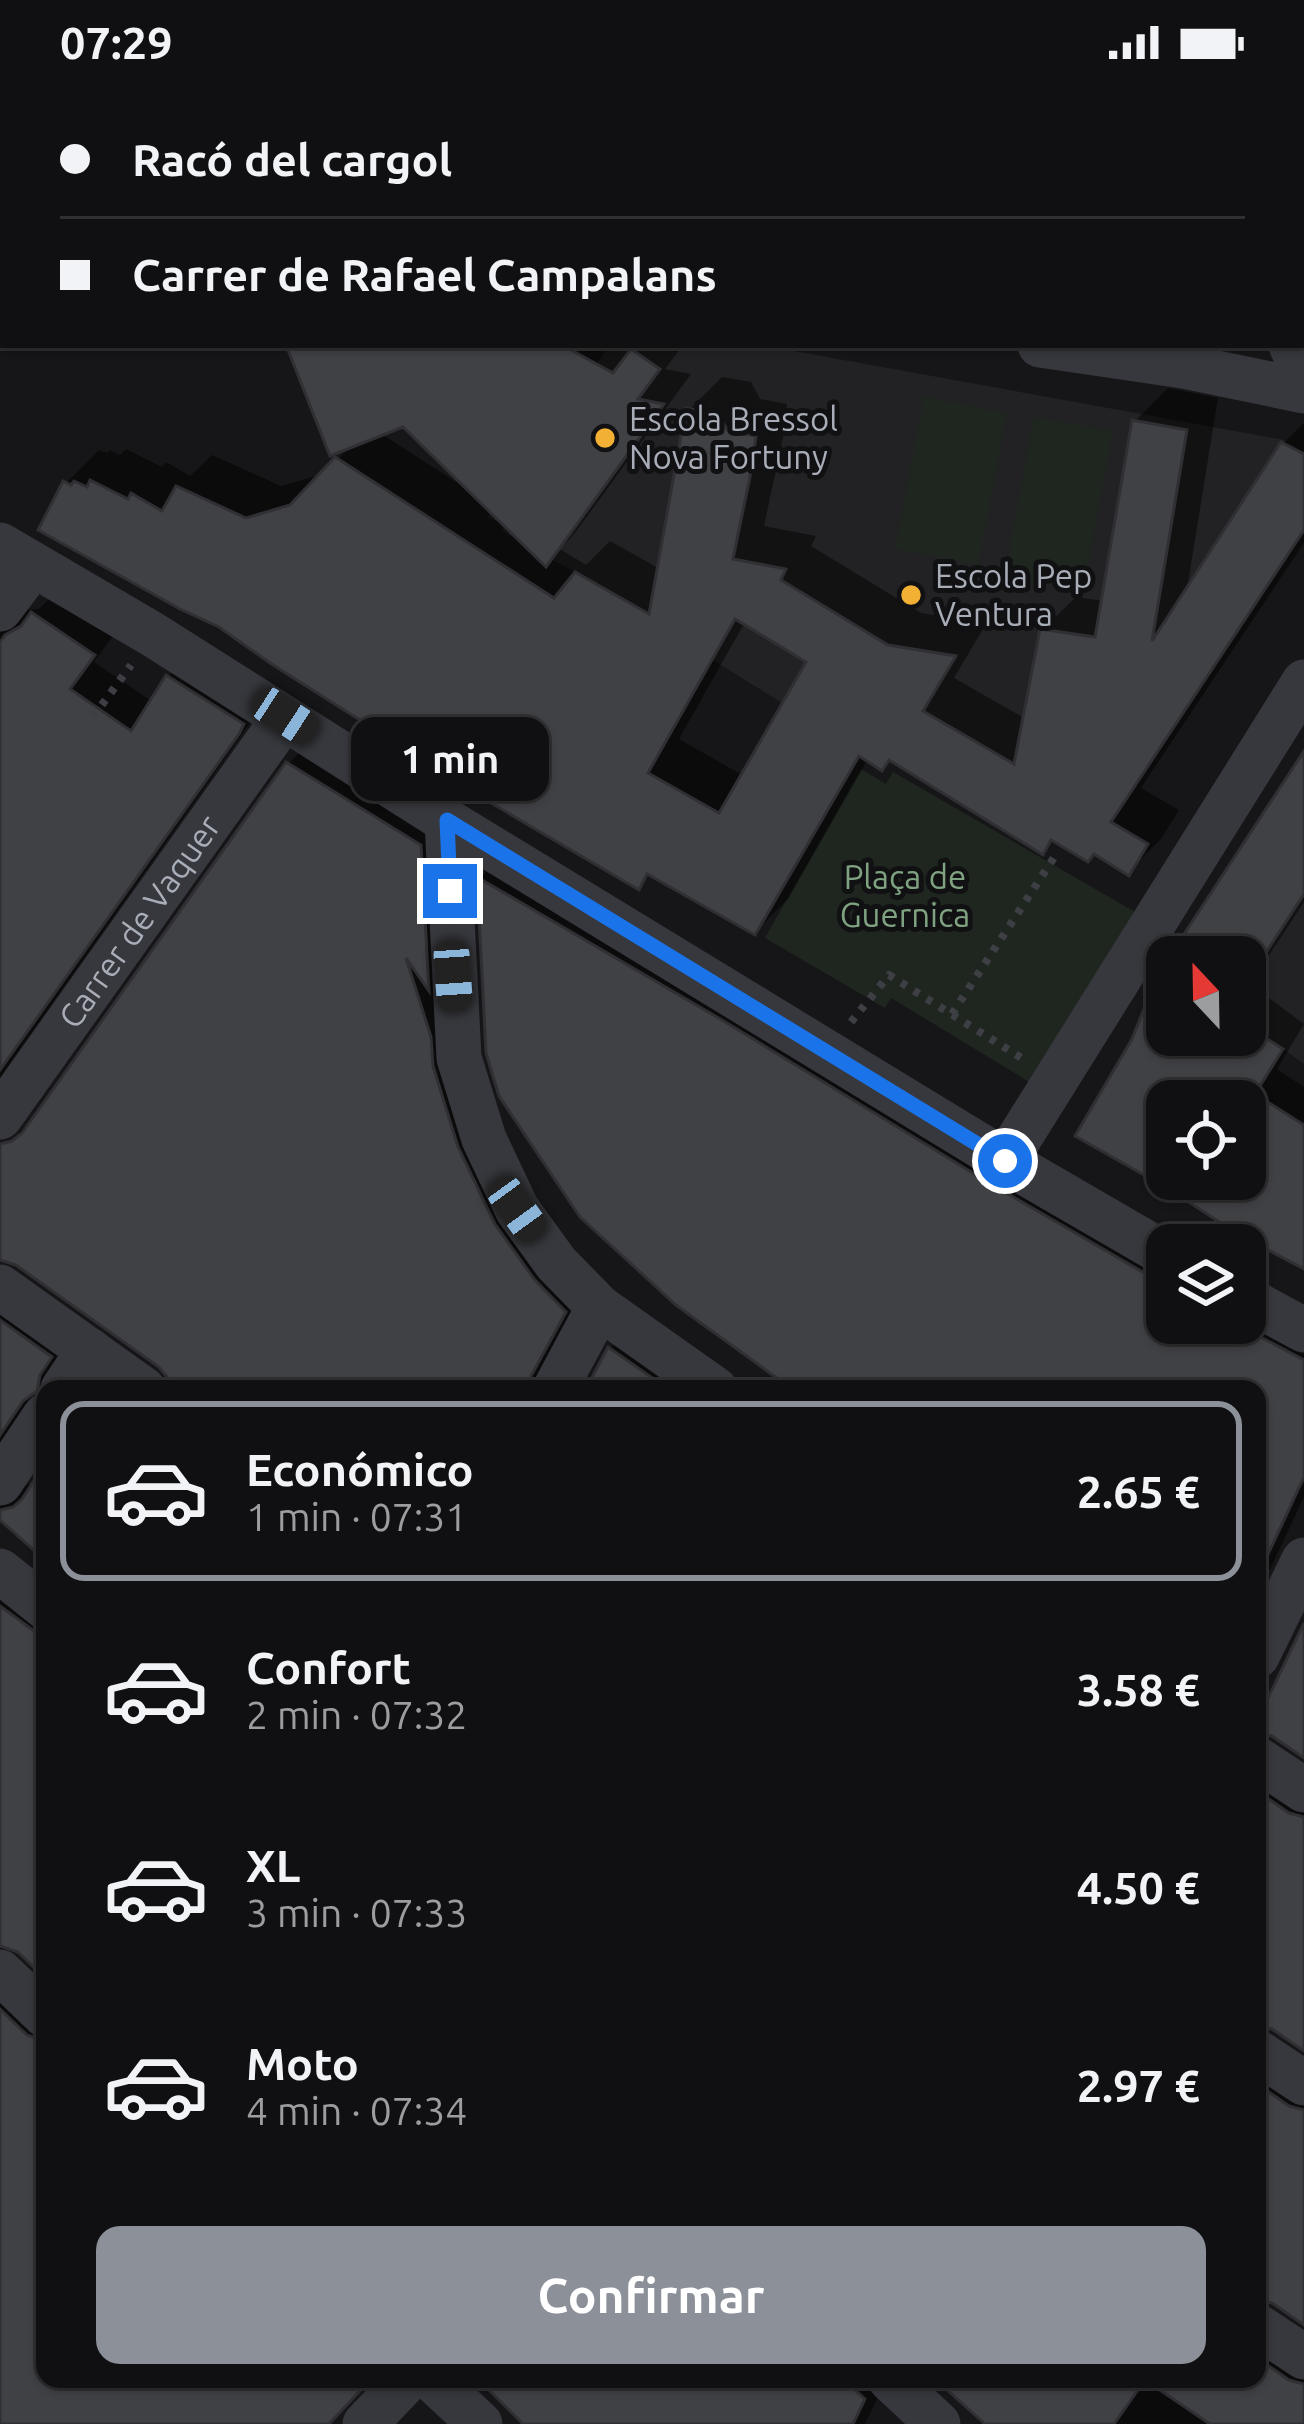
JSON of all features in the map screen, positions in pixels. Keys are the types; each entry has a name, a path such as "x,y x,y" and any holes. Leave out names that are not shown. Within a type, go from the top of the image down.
{"street":[{"path":"1060,348 1183,366 1304,392"},
{"path":"8,578 190,658 447,820 1146,1243"},
{"path":"1005,1161 1304,682"},
{"name":"Carrer de Vaquer","path":"0,1117 81,979 277,728"},
{"path":"447,820 459,1058 484,1139 517,1209 556,1263 599,1307 702,1380"},
{"path":"0,1287 131,1380"},
{"path":"560,1380 599,1307"},
{"path":"1266,1309 1304,1330"},
{"path":"69,1380 89,1350"},
{"path":"0,1483 36,1429"},
{"path":"1266,1638 1304,1560"},
{"path":"0,1571 36,1600"},
{"path":"1266,1765 1304,1790"},
{"path":"0,1972 36,2006"},
{"path":"1266,2058 1304,2083"},
{"path":"1266,2332 1304,2357"},
{"path":"365,2424 399,2388"},
{"path":"442,2388 480,2424"},
{"path":"894,2393 938,2424"}],"path":[{"path":"93,717 113,689"},
{"path":"952,1014 1055,856"},
{"path":"842,1032 890,975 1040,1069"}],"shaded area":[{"name":"Escola Pep Ventura","path":"608,348 778,348 1285,440 1151,646 1098,846 1088,862 1051,841 1043,855 889,760 882,771 836,733 610,592 502,531 506,523 487,518"},
{"path":"1304,894 1304,1064 1266,1036 1266,952"}],"green space":[{"path":"924,397 1007,413 978,565 895,549"},
{"path":"1034,417 1113,431 1083,591 1004,576"},
{"name":"Plaça de Guernica","path":"861,769 886,784 893,772 1135,912 1031,1083 891,998 885,1008 765,938"}],"building":[{"path":"287,348 567,348 613,373 631,349 660,369 638,399 664,404 546,567 403,427 330,456"},
{"path":"686,408 718,414 728,431 756,436 733,559 786,569 781,580 888,645 956,656 923,711 1014,764 1040,629 1095,637 1132,420 1187,430 1152,641 1281,442 1304,454 1304,530 1111,822 1148,844 1129,876 1094,854 1088,862 1051,840 1043,855 889,760 882,771 859,756 755,935 647,874 639,890 486,800 219,627 38,530 63,481 87,487 90,480 128,499 131,493 162,511 176,486 246,518 290,505 335,457 554,598 575,572 649,614","holes":["735,619 806,662 719,813 648,773"]},
{"path":"31,612 95,655 70,689 131,731 166,675 244,724 0,1070 0,642"},
{"path":"1304,751 1304,894 1266,952 1266,936 1183,936"},
{"path":"286,762 421,845 429,991 406,958 458,1147 495,1224 534,1279 566,1312 530,1380 168,1380 159,1367 16,1265 0,1260 0,1144 22,1133"},
{"path":"477,877 1146,1274 1146,1344 1266,1344 1266,1340 1304,1360 1304,1477 1266,1559 1266,1380 780,1380 676,1305 580,1217 499,1096 486,1053"},
{"path":"1146,1004 1146,1056 1266,1056 1266,1038 1283,1049 1264,1080 1146,1080 1146,1176 1075,1136 1132,1039"},
{"path":"1266,1101 1304,1125 1304,1269 1266,1249 1266,1224 1223,1224 1186,1200 1266,1200"},
{"path":"0,1320 52,1357 36,1380 36,1392 23,1401 0,1435"},
{"path":"608,1347 655,1380 591,1380"},
{"path":"36,1478 36,1552 0,1520 0,1510 22,1499"},
{"path":"0,1606 36,1632 36,1969 18,1952 0,1946"},
{"path":"1304,1623 1304,1758 1266,1734 1266,1702"},
{"path":"1266,1797 1304,1817 1304,2051 1266,2027"},
{"path":"0,2009 36,2038 36,2388 363,2388 329,2424 0,2424"},
{"path":"1266,2090 1304,2110 1304,2325 1266,2301"},
{"path":"1266,2364 1304,2384 1304,2424 1210,2424 1157,2388 1266,2388"},
{"path":"487,2388 853,2388 865,2399 853,2424 523,2424"},
{"path":"945,2388 1139,2388 1114,2424 985,2424"}],"place":[{"name":"Escola Bressol Nova Fortuny","path":"605,438"},
{"name":"Escola Pep Ventura","path":"911,595"}],"route":[{"path":"450,891 447,820 1005,1161"}]}
